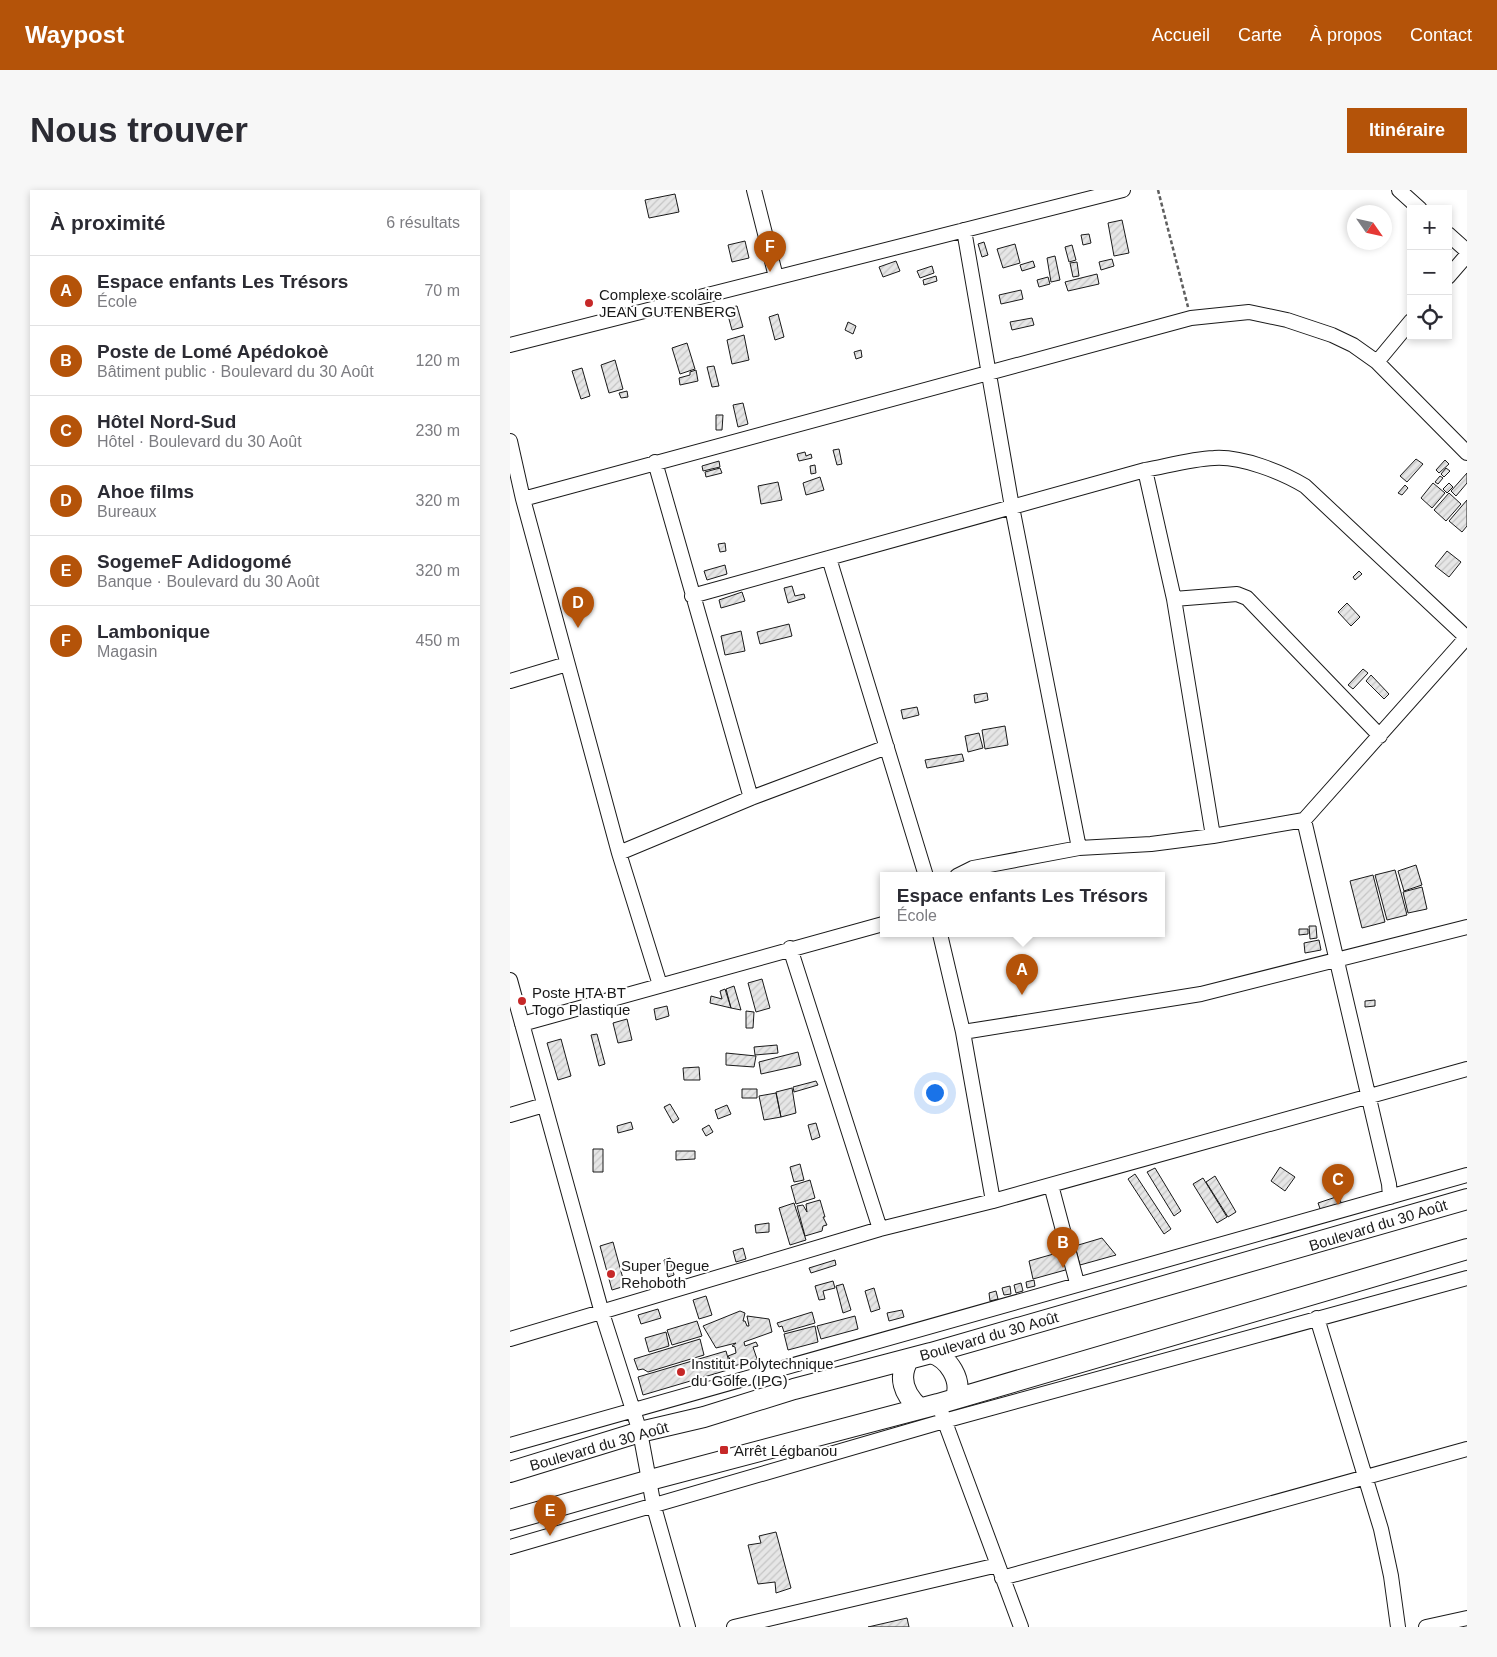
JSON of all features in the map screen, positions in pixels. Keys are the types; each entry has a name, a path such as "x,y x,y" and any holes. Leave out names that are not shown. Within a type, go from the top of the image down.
{"highway":[{"name":"Boulevard du 30 Août","path":"510,1472 640,1432 704,1417 794,1389 931,1353 1467,1199"},
{"path":"510,1520 650,1480 939,1408 1467,1249"},
{"path":"931,1353 944,1359 952,1369 958,1390 939,1408"},
{"path":"908,1359 902,1372 903,1382 911,1401 939,1408"}],"street":[{"path":"754,190 776,277"},
{"path":"510,345 1123,190"},
{"path":"1399,190 1416,205"},
{"path":"964,230 1012,507 1079,848"},
{"path":"1452,238 1467,251"},
{"path":"1452,272 1467,255"},
{"path":"523,500 655,462 1191,318 1240,312 1287,320 1332,335 1353,345 1377,362 1467,453"},
{"path":"1377,362 1407,327"},
{"path":"510,441 523,500 619,853 660,985"},
{"path":"692,596 1145,470 1212,458 1224,458 1276,472 1305,486 1467,638 1304,820 1212,836 1079,848 973,868 965,872"},
{"path":"655,462 751,798"},
{"path":"1145,470 1174,599 1212,836"},
{"path":"829,558 925,872"},
{"path":"1174,599 1237,594 1247,598 1380,736"},
{"path":"510,681 567,664"},
{"path":"619,853 751,798 886,747"},
{"path":"1304,820 1338,960 1389,1184 1390,1197"},
{"path":"522,1024 790,948 880,925"},
{"path":"963,1032 1201,994 1467,927"},
{"path":"941,937 963,1032 993,1201"},
{"path":"790,948 880,1229"},
{"path":"510,980 602,1313 640,1432 654,1507 688,1627"},
{"path":"510,1339 880,1229 993,1201 1467,1068"},
{"path":"510,1115 544,1105"},
{"path":"510,1445 1077,1283 1467,1175"},
{"path":"1051,1185 1077,1283"},
{"path":"510,1547 654,1507 939,1408 1317,1318 1467,1278"},
{"path":"1317,1318 1381,1529 1391,1576 1398,1627"},
{"path":"939,1408 1021,1627"},
{"path":"734,1627 1000,1571 1467,1449"},
{"path":"1426,1627 1467,1618"}],"path":[{"path":"1158,190 1191,318"}],"building":[{"path":"675,194 679,212 649,218 645,200"},
{"path":"1122,220 1129,253 1114,256 1108,223"},
{"path":"1089,234 1091,243 1083,245 1081,235"},
{"path":"745,241 749,258 732,262 728,245"},
{"path":"984,242 988,255 982,257 978,244"},
{"path":"1015,244 1020,263 1003,268 997,249"},
{"path":"1072,245 1076,260 1069,262 1065,247"},
{"path":"1055,256 1060,280 1051,282 1047,258"},
{"path":"1112,259 1114,266 1101,270 1099,262"},
{"path":"896,261 900,271 883,277 879,267"},
{"path":"1033,261 1035,267 1022,271 1020,265"},
{"path":"1077,262 1079,276 1073,277 1070,263"},
{"path":"932,266 934,273 920,278 917,271"},
{"path":"1097,274 1099,284 1068,291 1065,282"},
{"path":"936,276 937,281 924,285 923,280"},
{"path":"1048,277 1050,284 1039,287 1037,280"},
{"path":"1021,290 1023,299 1001,304 999,295"},
{"path":"737,306 743,327 732,330 726,308"},
{"path":"778,314 784,337 775,340 769,317"},
{"path":"1032,318 1034,325 1012,330 1010,322"},
{"path":"848,322 856,326 853,334 845,330"},
{"path":"744,335 749,360 732,364 727,340"},
{"path":"687,343 695,369 680,374 672,348"},
{"path":"861,350 862,357 856,359 854,352"},
{"path":"615,360 623,389 609,393 601,365"},
{"path":"714,366 719,386 712,387 707,367"},
{"path":"582,368 590,396 581,399 572,371"},
{"path":"696,370 698,381 680,385 679,378 690,375 690,372"},
{"path":"627,391 628,397 621,398 619,393"},
{"path":"743,403 748,424 738,427 733,405"},
{"path":"716,415 723,415 722,430 716,430"},
{"path":"839,449 842,464 837,465 833,450"},
{"path":"805,452 806,456 811,454 812,458 799,461 797,454"},
{"path":"1416,459 1423,464 1407,482 1400,476"},
{"path":"1445,460 1449,464 1439,473 1436,470"},
{"path":"719,461 720,467 703,471 702,466"},
{"path":"815,465 816,473 811,474 810,466"},
{"path":"720,468 722,473 706,477 705,472"},
{"path":"1446,468 1450,471 1444,477 1441,474"},
{"path":"1467,473 1467,483 1456,496 1451,491"},
{"path":"1440,476 1443,478 1438,484 1435,482"},
{"path":"820,477 824,490 806,495 803,483"},
{"path":"778,482 782,500 761,504 758,486"},
{"path":"1433,483 1445,493 1432,508 1421,498"},
{"path":"1449,483 1453,487 1447,493 1443,489"},
{"path":"1405,485 1408,488 1402,495 1398,493"},
{"path":"1449,493 1461,504 1446,521 1434,510"},
{"path":"1467,500 1467,526 1462,532 1449,521"},
{"path":"725,543 726,551 720,552 718,544"},
{"path":"1447,551 1461,562 1449,577 1435,566"},
{"path":"725,565 727,574 707,580 704,571"},
{"path":"1359,571 1362,574 1355,580 1353,577"},
{"path":"792,586 795,596 804,594 805,598 788,603 784,588"},
{"path":"742,592 745,601 721,608 719,600"},
{"path":"1347,603 1360,617 1351,626 1338,612"},
{"path":"789,624 792,636 760,644 757,632"},
{"path":"741,631 745,651 725,655 721,636"},
{"path":"1363,669 1368,673 1353,689 1348,685"},
{"path":"1371,675 1389,694 1384,699 1366,681"},
{"path":"987,693 988,700 975,703 974,695"},
{"path":"917,707 919,715 903,719 901,710"},
{"path":"1005,726 1008,745 985,749 982,730"},
{"path":"979,733 983,748 968,752 965,736"},
{"path":"962,754 964,761 927,768 925,760"},
{"path":"1416,865 1422,885 1404,891 1398,871"},
{"path":"1395,870 1407,915 1387,920 1375,875"},
{"path":"1373,875 1385,922 1362,928 1350,881"},
{"path":"1422,887 1427,909 1408,913 1403,892"},
{"path":"1309,926 1316,926 1317,938 1310,939"},
{"path":"1299,929 1308,929 1308,934 1299,935"},
{"path":"1319,940 1321,950 1305,953 1304,943"},
{"path":"762,979 770,1008 756,1012 748,983"},
{"path":"734,986 741,1010 731,1008 726,989"},
{"path":"725,989 731,1008 710,1003 711,996 722,999 720,991"},
{"path":"1375,1000 1375,1006 1365,1007 1365,1001"},
{"path":"667,1006 669,1016 656,1020 654,1009"},
{"path":"746,1011 754,1012 753,1028 746,1028"},
{"path":"627,1019 632,1040 618,1043 613,1023"},
{"path":"597,1034 605,1064 599,1066 591,1035"},
{"path":"561,1039 571,1076 558,1080 547,1043"},
{"path":"777,1045 778,1053 755,1055 754,1047"},
{"path":"798,1052 801,1065 761,1074 759,1062"},
{"path":"726,1053 756,1056 754,1067 726,1065"},
{"path":"699,1067 700,1080 684,1080 683,1068"},
{"path":"816,1081 818,1085 794,1092 793,1087"},
{"path":"792,1088 796,1113 781,1117 776,1092"},
{"path":"742,1089 757,1089 757,1098 742,1098"},
{"path":"776,1093 781,1117 764,1120 759,1096"},
{"path":"670,1104 679,1119 673,1123 664,1107"},
{"path":"727,1105 731,1114 718,1119 715,1110"},
{"path":"631,1122 633,1129 618,1133 617,1126"},
{"path":"816,1123 820,1137 812,1140 808,1125"},
{"path":"709,1125 713,1132 706,1136 702,1129"},
{"path":"593,1149 603,1149 603,1172 593,1172"},
{"path":"676,1151 695,1151 695,1159 676,1160"},
{"path":"800,1164 804,1180 794,1182 790,1167"},
{"path":"1280,1167 1295,1177 1285,1191 1271,1181"},
{"path":"1155,1168 1181,1211 1174,1216 1147,1172"},
{"path":"1135,1174 1171,1229 1164,1234 1128,1179"},
{"path":"1215,1176 1236,1212 1228,1217 1206,1182"},
{"path":"1203,1178 1227,1217 1217,1223 1193,1184"},
{"path":"810,1180 815,1198 796,1204 791,1186"},
{"path":"1339,1196 1342,1206 1322,1214 1318,1203"},
{"path":"820,1200 825,1217 823,1217 827,1225 823,1226 822,1231 805,1236 797,1206 803,1205 807,1212 806,1204"},
{"path":"794,1203 806,1240 790,1245 779,1208"},
{"path":"769,1223 769,1232 756,1233 755,1225"},
{"path":"1102,1238 1116,1255 1080,1265 1075,1246"},
{"path":"613,1242 625,1286 612,1290 600,1246"},
{"path":"743,1248 746,1259 736,1262 733,1251"},
{"path":"1064,1251 1069,1269 1033,1279 1029,1261"},
{"path":"670,1258 674,1275 668,1277 664,1260"},
{"path":"835,1260 836,1265 811,1273 809,1268"},
{"path":"1034,1280 1035,1286 1027,1288 1026,1282"},
{"path":"833,1281 835,1288 823,1291 825,1299 819,1300 815,1286"},
{"path":"1021,1283 1023,1291 1016,1293 1014,1285"},
{"path":"843,1284 851,1310 843,1313 836,1286"},
{"path":"1010,1286 1011,1294 1004,1295 1002,1288"},
{"path":"874,1288 880,1309 871,1312 865,1291"},
{"path":"996,1291 998,1299 990,1301 989,1293"},
{"path":"706,1296 712,1315 699,1319 693,1300"},
{"path":"658,1309 661,1318 641,1324 638,1315"},
{"path":"902,1310 904,1317 889,1321 887,1313"},
{"path":"740,1311 745,1313 743,1321 745,1321 747,1326 749,1326 747,1316 769,1319 772,1332 744,1342 745,1346 756,1342 758,1346 753,1347 757,1359 734,1366 728,1356 736,1353 735,1347 732,1346 736,1343 716,1348 703,1326"},
{"path":"812,1312 815,1323 784,1332 782,1326 779,1327 777,1323"},
{"path":"855,1316 858,1329 821,1339 817,1326"},
{"path":"697,1321 702,1336 672,1345 667,1330"},
{"path":"815,1326 818,1342 788,1350 784,1334"},
{"path":"666,1332 669,1346 649,1352 645,1338"},
{"path":"700,1339 704,1355 648,1372 643,1369 638,1370 634,1359"},
{"path":"726,1351 731,1369 643,1395 638,1377"},
{"path":"776,1532 791,1588 776,1593 775,1582 758,1584 748,1545 761,1543 759,1536"},
{"path":"907,1618 909,1627 868,1627"}],"place":[{"name":"Lambonique","path":"770,272"},
{"name":"Complexe scolaire JEAN GUTENBERG","path":"589,303"},
{"name":"Ahoe films","path":"578,628"},
{"name":"Espace enfants Les Trésors","path":"1022,995"},
{"name":"Poste HTA BT Togo Plastique","path":"522,1001"},
{"name":"Hôtel Nord-Sud","path":"1338,1205"},
{"name":"Poste de Lomé Apédokoè","path":"1063,1268"},
{"name":"Super Degue Rehoboth","path":"611,1274"},
{"name":"Institut Polytechnique du Golfe (IPG)","path":"681,1372"},
{"name":"Arrêt Légbanou","path":"724,1450"},
{"name":"SogemeF Adidogomé","path":"550,1536"}]}
